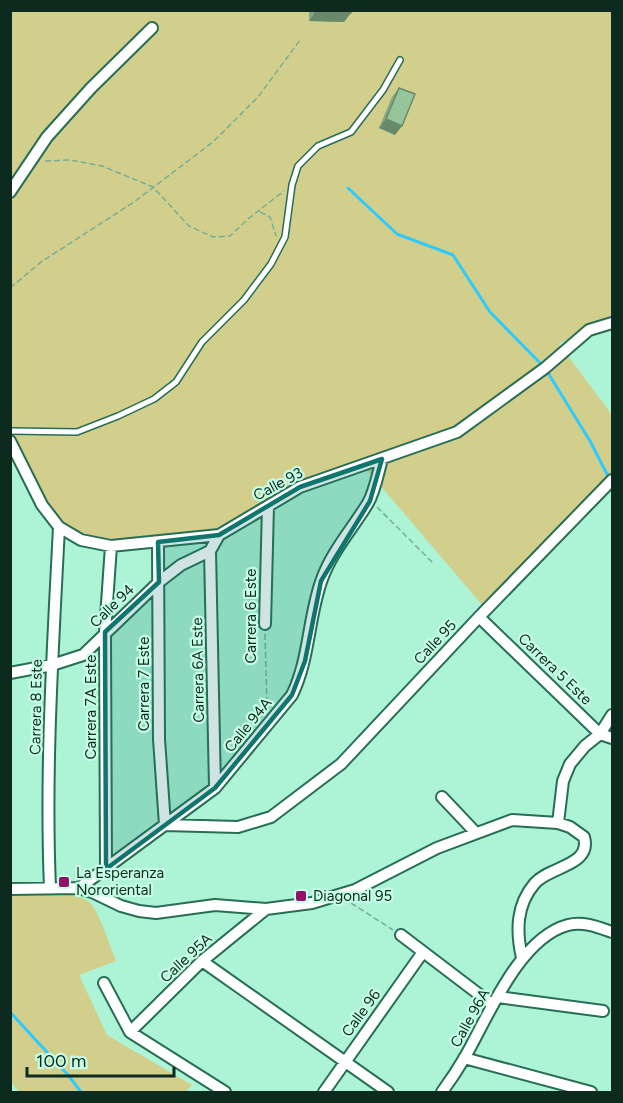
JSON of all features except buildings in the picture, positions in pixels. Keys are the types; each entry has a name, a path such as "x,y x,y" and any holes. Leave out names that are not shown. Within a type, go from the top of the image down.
{"street":[{"path":"10,192 47,137 91,88 152,28"},
{"name":"Calle 93","path":"10,441 42,505 59,527 81,540 111,546 219,535 300,487 457,432 545,368 589,330 612,323"},
{"name":"Calle 94A","path":"79,888 215,788 292,695 301,677 321,581 327,567 370,501 382,459"},
{"name":"Calle 95","path":"165,825 238,827 271,818 341,764 479,616 612,480"},
{"name":"Carrera 6 Este","path":"265,624 268,506"},
{"name":"Carrera 8 Este","path":"50,888 48,837 52,664 59,527"},
{"path":"210,551 219,535"},
{"name":"Carrera 7 Este","path":"158,542 159,739 165,825"},
{"name":"Carrera 7A Este","path":"106,869 105,632 111,546"},
{"name":"Calle 94","path":"10,673 83,655 159,582 181,565 210,551"},
{"name":"Carrera 6A Este","path":"210,551 215,788"},
{"name":"Carrera 5 Este","path":"479,616 600,734 612,738"},
{"path":"558,823 563,781 570,764 585,746 600,734 612,715"},
{"path":"442,797 476,833"},
{"path":"10,889 79,888 139,911 173,912 215,905 266,909 312,903 371,884 437,848 512,820 558,823 570,827 584,837 586,845 584,853 579,859 536,882 526,896 520,910 518,924 518,942 522,958"},
{"name":"Calle 95A","path":"130,1032 202,962 266,909"},
{"name":"Calle 96A","path":"442,1092 522,958 540,939 567,925 580,923 612,932"},
{"path":"401,935 496,1001 603,1011"},
{"name":"Calle 96","path":"324,1092 423,952"},
{"path":"202,962 388,1092"},
{"path":"104,983 130,1032 225,1092"},
{"path":"464,1058 555,1088 591,1092"}],"lane":[{"path":"10,430 77,432 154,399 176,382 202,342 244,300 271,264 285,237 292,185 298,165 318,146 351,132 382,90 400,60"}],"path":[{"path":"10,288 41,262 115,215 213,142 258,97 300,40"},
{"path":"32,160 70,160 102,166 153,187 189,226 213,237 230,236 292,185"},
{"path":"259,211 270,217 275,230 277,249"},
{"path":"370,501 433,563"},
{"name":"Carrera 6 Este","path":"265,624 268,726"},
{"path":"339,895 401,935"}],"highlighted area":[{"path":"382,459 370,501 321,581 305,661 292,695 215,788 106,869 105,632 159,582 158,542 219,535 300,487"}],"shaded area":[{"path":"10,11 612,11 612,315 559,344 612,415 612,484 483,606 361,463 205,533 145,546 102,550 59,535 31,496 11,451"},
{"path":"11,894 66,894 77,896 92,905 116,961 79,975 107,1035 192,1085 186,1092 19,1092 11,1082"}],"waterway":[{"path":"348,188 397,234 453,255 490,312 545,368 590,441 609,478"},
{"path":"10,1012 81,1092"}],"place":[{"name":"La Esperanza Nororiental","path":"64,882"},
{"name":"Diagonal 95","path":"301,896"}]}
